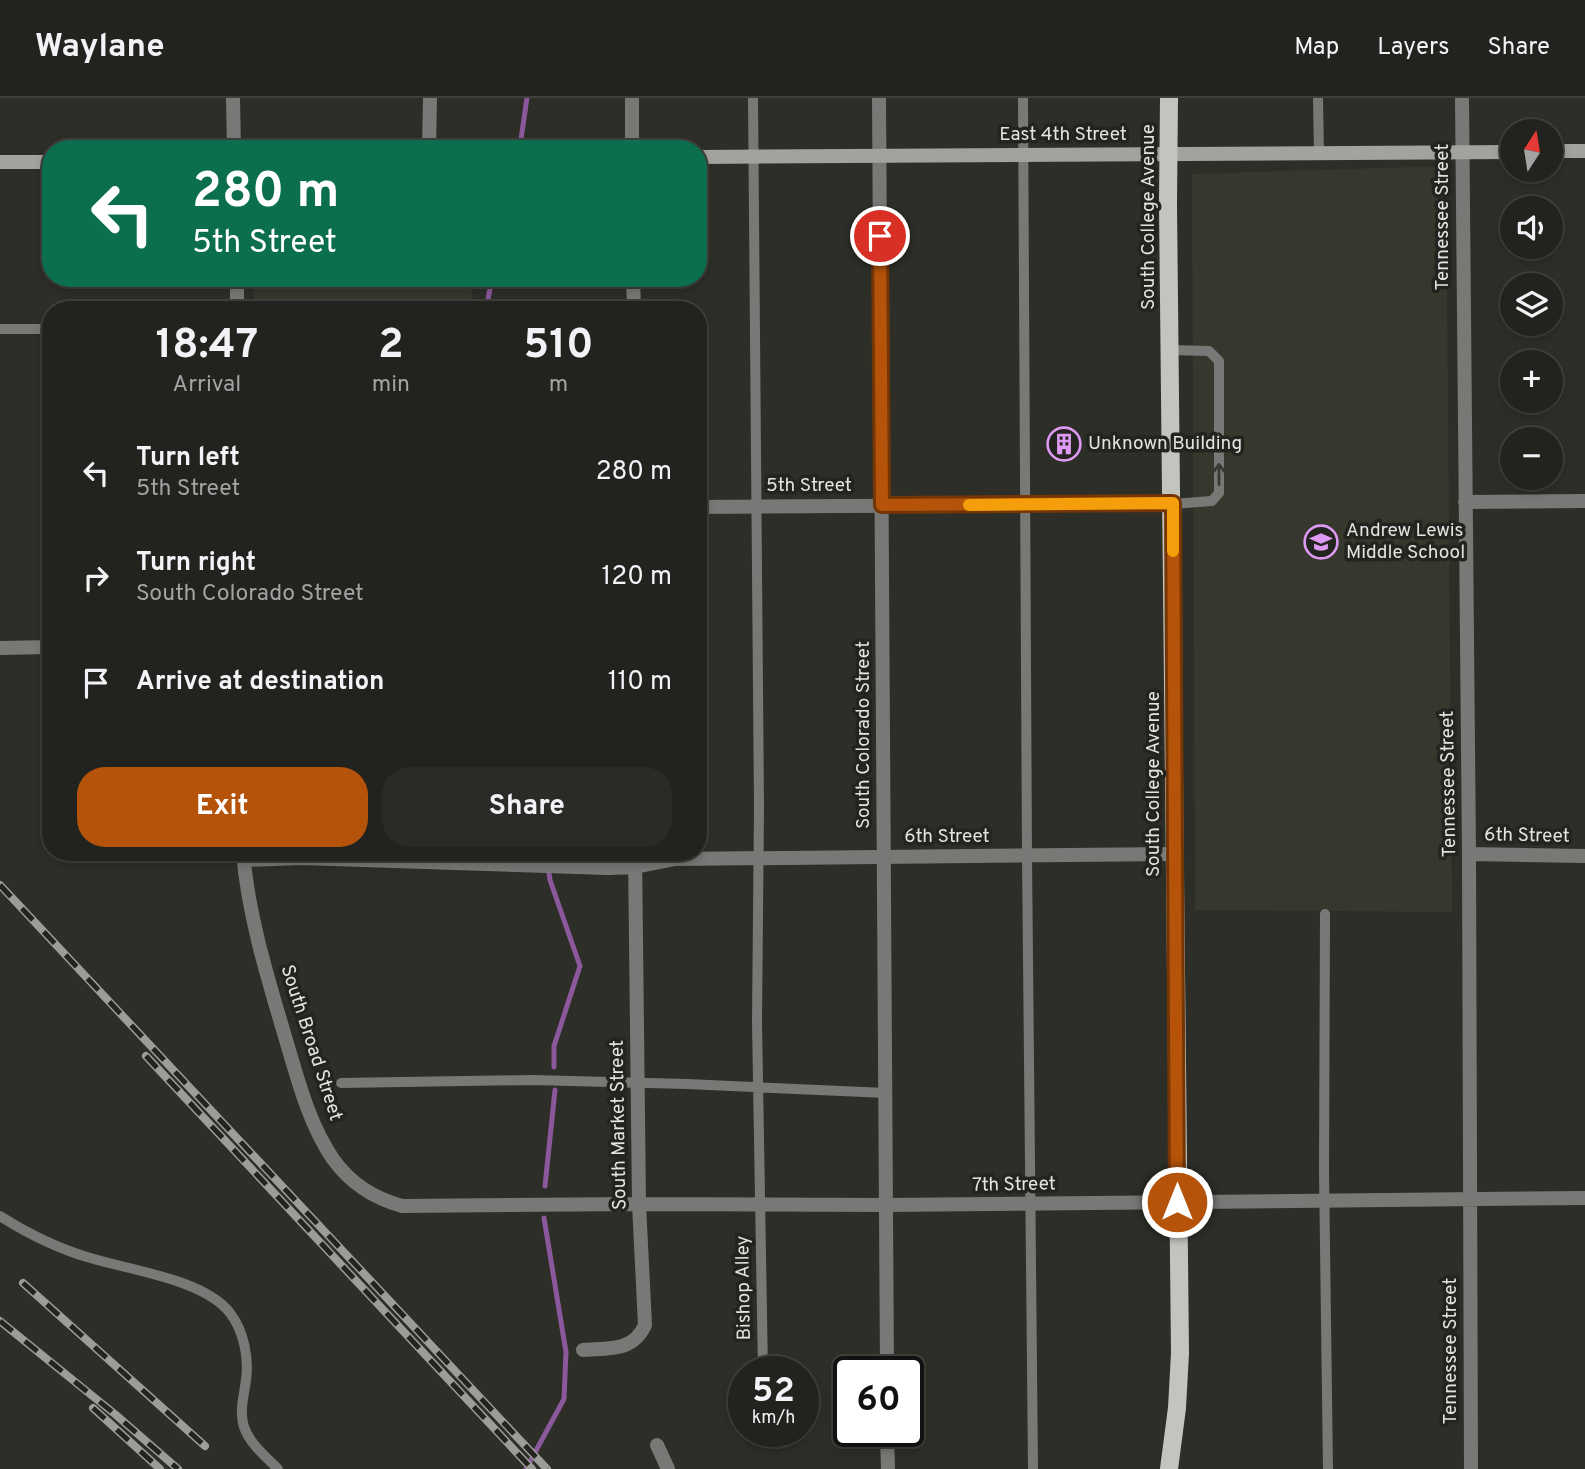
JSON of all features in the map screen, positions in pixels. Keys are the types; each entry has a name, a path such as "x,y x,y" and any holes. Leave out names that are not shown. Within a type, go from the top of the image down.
{"main road":[{"name":"South College Avenue","path":"1169,1469 1177,1408 1180,1353 1170,98"},
{"path":"1563,151 1585,151"},
{"name":"East 4th Street","path":"707,157 1500,152"},
{"path":"0,162 42,162"}],"street":[{"path":"233,98 234,140"},
{"path":"429,140 430,98"},
{"path":"632,98 632,140"},
{"name":"South Colorado Street","path":"879,98 887,1356"},
{"name":"Tennessee Street","path":"1462,98 1471,1469"},
{"path":"1465,502 1585,501"},
{"name":"5th Street","path":"707,506 1173,503"},
{"path":"0,648 42,647"},
{"name":"6th Street","path":"1469,854 1585,856"},
{"name":"6th Street","path":"707,859 1175,855"},
{"name":"South Broad Street","path":"245,861 256,928 273,995 303,1096 321,1139 334,1160 364,1191 402,1206 444,1206"},
{"name":"6th Street","path":"390,861 559,866 622,861"},
{"name":"South Market Street","path":"583,1350 623,1348 633,1343 645,1325 639,1204 635,861"},
{"name":"7th Street","path":"444,1206 1030,1204 1585,1198"},
{"path":"657,1445 668,1469"},
{"path":"887,1447 888,1469"}],"lane":[{"name":"Bishop Alley","path":"753,98 758,506 757,1022 764,1356"},
{"path":"1023,98 1033,1469"},
{"path":"1318,98 1319,153"},
{"path":"0,330 42,329"},
{"path":"1170,350 1209,351 1219,361 1219,493 1212,501 1173,503"},
{"path":"1325,914 1328,1469"},
{"path":"341,1083 533,1080 886,1093"},
{"path":"0,1216 45,1241 75,1253 190,1286 218,1301 230,1314 243,1341 246,1367 241,1412 244,1427 251,1440 278,1469"}],"shaded area":[{"name":"Andrew Lewis Middle School","path":"1446,166 1452,912 1195,910 1192,174"},
{"path":"254,287 473,287 470,301 254,301"}],"waterway":[{"path":"521,139 527,98"},
{"path":"488,301 490,287"},
{"path":"547,861 550,880 580,966 554,1046 554,1067"},
{"path":"545,1186 555,1090"},
{"path":"526,1469 564,1399 566,1352 544,1218"}],"railway":[{"path":"0,885 547,1469"},
{"path":"146,1056 532,1469"},
{"path":"23,1283 205,1446"},
{"path":"0,1321 178,1469"},
{"path":"93,1408 160,1469"}],"slow traffic":[{"path":"969,505 1173,503 1173,551"}],"place":[{"name":"Unknown Building","path":"1064,444"},
{"name":"Andrew Lewis Middle School","path":"1321,542"}],"route":[{"path":"880,236 882,505 1173,503 1177,1202"}]}
